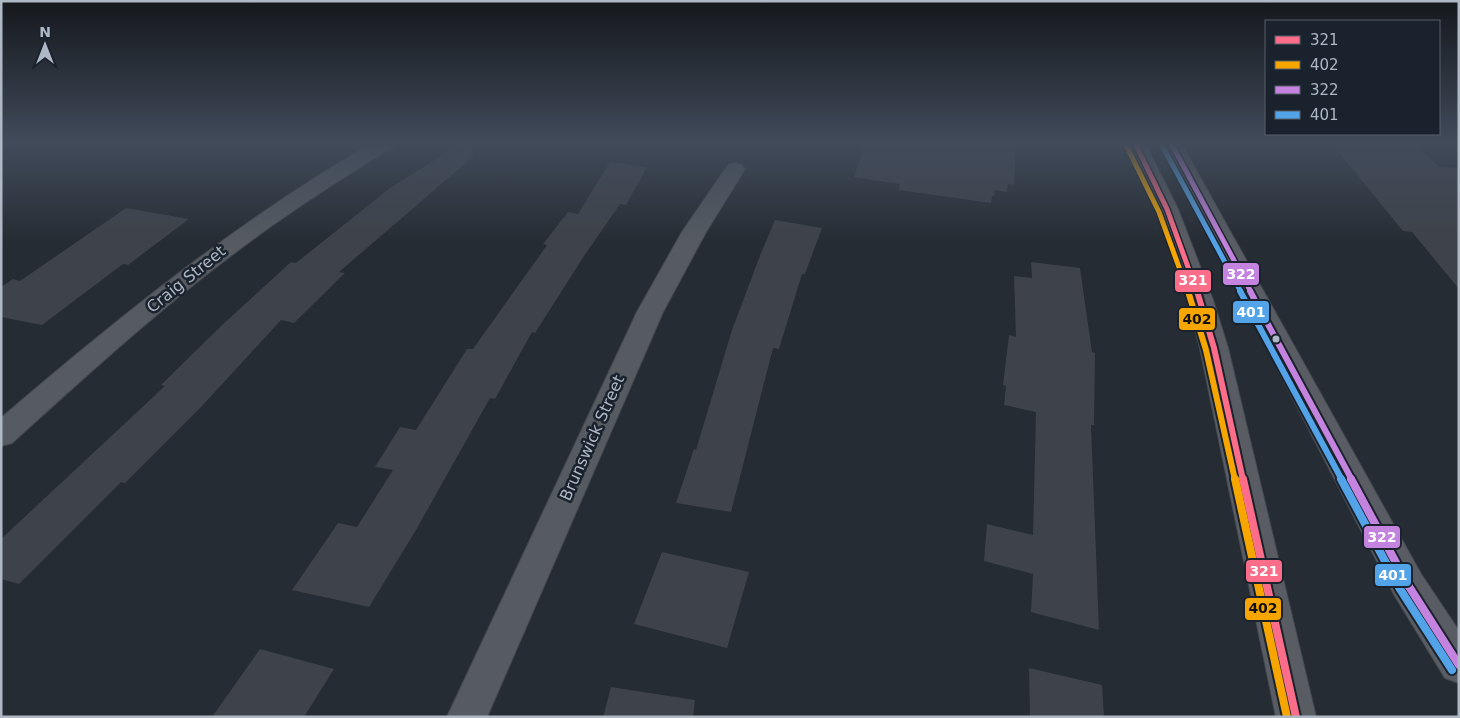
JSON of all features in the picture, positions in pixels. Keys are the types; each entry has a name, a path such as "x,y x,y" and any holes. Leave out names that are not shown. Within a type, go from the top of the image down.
{"main road":[{"path":"1152,177 1167,209 1200,300 1214,348 1296,717"},
{"path":"1189,177 1408,585 1459,665"}],"street":[{"name":"Craig Street","path":"1,434 14,409 226,247 298,196 330,177"},
{"name":"Brunswick Street","path":"467,717 650,312 694,232 730,177"}],"building":[{"path":"408,177 450,177 339,272 345,273 294,323 281,320 202,406 125,483 121,482 19,584 1,579 1,539 165,386 161,385 220,327 291,262 296,263 390,188"},
{"path":"601,177 642,177 626,205 620,204 535,333 532,332 495,399 490,398 416,530 369,607 292,590 338,523 357,527 393,470 375,467 400,427 416,430 467,349 473,349 547,245 543,244 568,212 578,214"},
{"path":"854,177 1014,177 1014,185 1008,184 1007,192 995,190 991,203 899,190 900,184"},
{"path":"1358,177 1459,177 1459,289 1412,232 1403,231"},
{"path":"126,208 189,219 128,265 123,264 42,325 1,317 1,287 13,279 20,281"},
{"path":"775,220 822,228 805,274 802,274 779,349 773,348 731,512 676,503 694,449 696,450 732,330"},
{"path":"1031,262 1080,268 1092,352 1095,353 1094,425 1091,425 1099,630 1031,612 1033,574 984,561 987,524 1033,535 1036,412 1004,405 1006,386 1003,385 1009,335 1016,337 1014,276 1032,278"},
{"path":"662,552 749,572 727,648 634,624"},
{"path":"260,649 334,669 304,717 212,717"},
{"path":"1029,668 1102,685 1104,717 1030,717"},
{"path":"611,687 695,700 693,717 603,717"}],"transit line":[{"name":"402","path":"1142,177 1159,212 1192,303 1206,350 1287,717"},
{"name":"321","path":"1151,177 1167,209 1200,300 1214,348 1296,717"},
{"name":"401","path":"1179,177 1400,589 1452,670"},
{"name":"322","path":"1189,177 1408,585 1459,665"}]}
